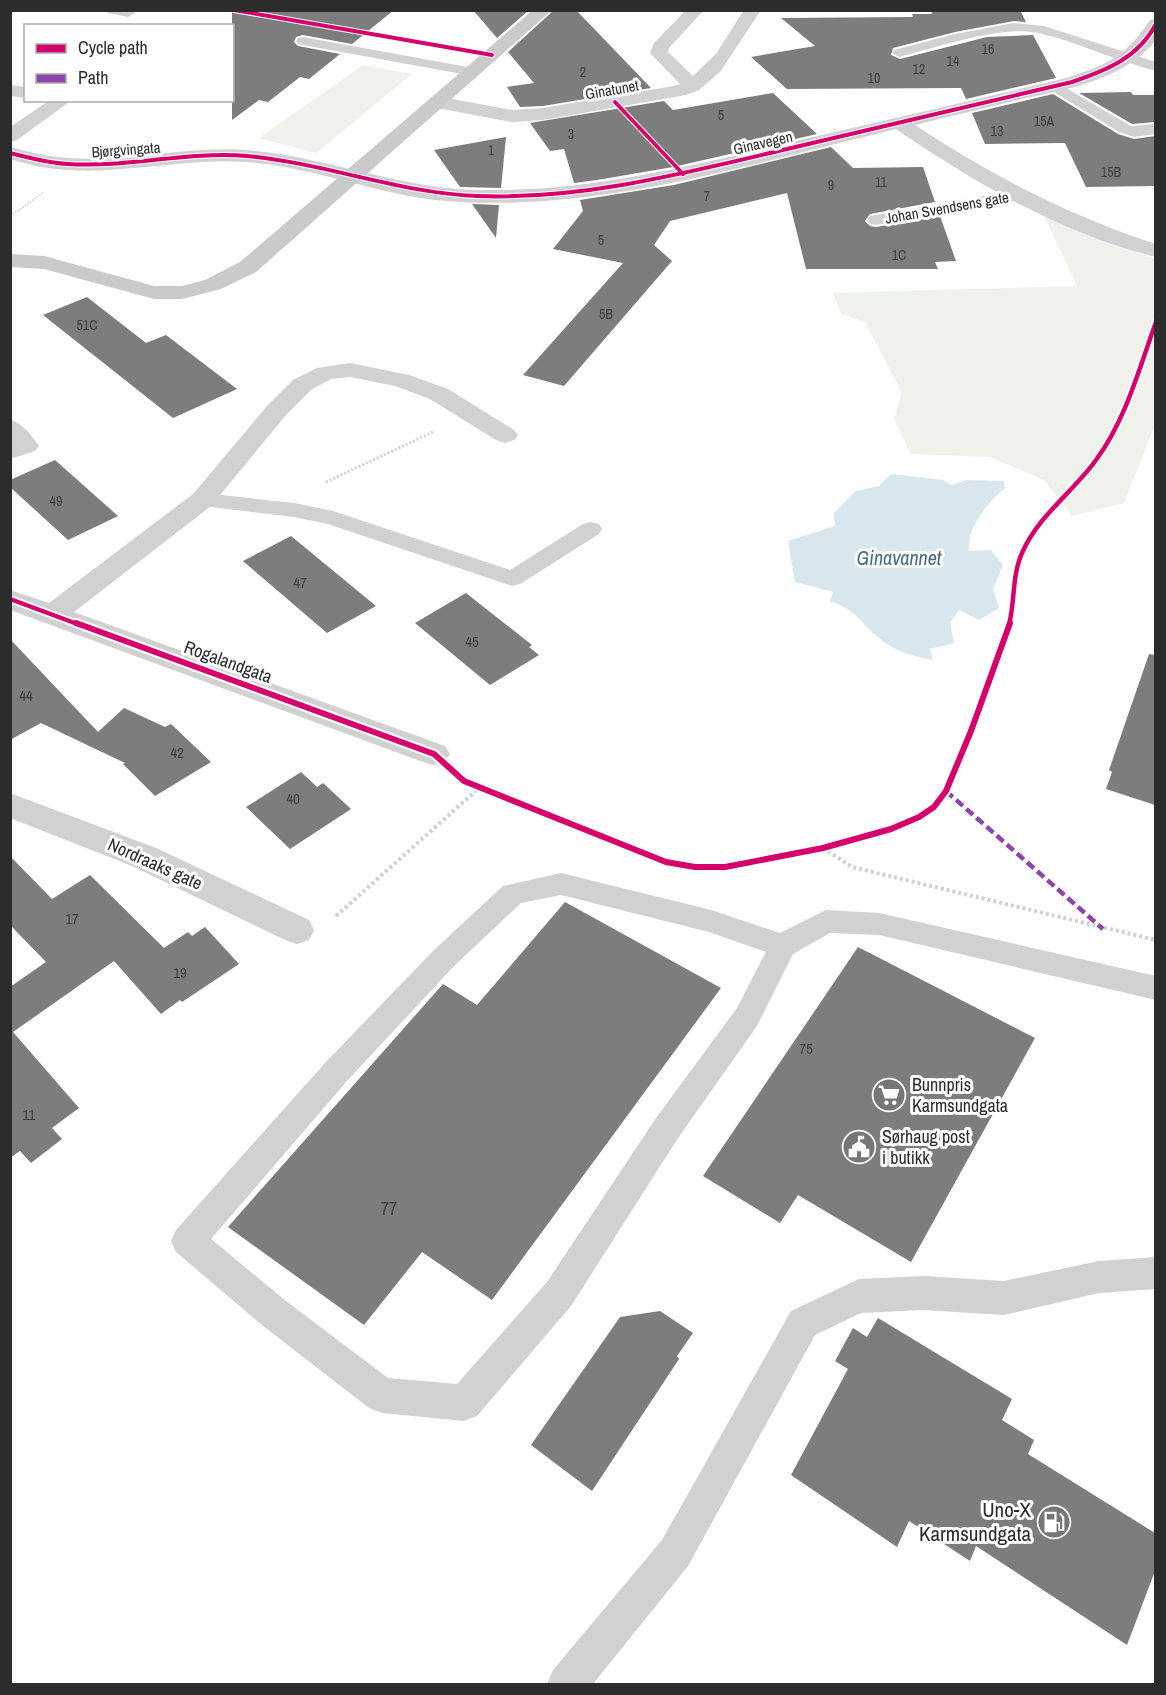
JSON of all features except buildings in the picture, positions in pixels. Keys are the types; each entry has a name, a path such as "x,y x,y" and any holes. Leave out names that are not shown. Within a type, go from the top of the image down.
{"street":[{"path":"10,260 53,264 155,294 180,293 208,288 248,267 544,10"},
{"path":"693,86 659,53 660,47 696,10"},
{"name":"Ginatunet","path":"437,102 491,113 523,115 668,93 693,86 714,70 753,10"},
{"name":"Ginavegen","path":"350,177 413,190 465,194 552,193 626,185 683,174 900,123 1097,74 1144,45 1155,24"},
{"path":"10,136 60,102"},
{"name":"Johan Svendsens gate","path":"900,123 1017,195 1125,242 1155,251"},
{"name":"Bjørgvingata","path":"10,153 45,162 87,165 244,156 350,177"},
{"path":"53,614 202,500 302,385 325,373 350,370 401,380 439,394 505,435"},
{"path":"10,427 26,446 10,452"},
{"name":"Rogalandgata","path":"10,599 434,754"},
{"name":"Nordraaks gate","path":"10,806 144,857 297,930"}],"lane":[{"path":"113,10 128,13"},
{"path":"899,53 955,38 1014,27 1039,29 1155,66"},
{"path":"303,41 473,72"},
{"path":"1054,86 1125,129 1134,132 1155,129"},
{"name":"Johan Svendsens gate","path":"876,220 1017,195"},
{"path":"202,500 294,510 333,518 512,579 591,529"},
{"path":"783,946 711,921 561,884 513,894 443,959 336,1072 188,1241 274,1313 382,1395 464,1403 559,1294 667,1128 747,1017 783,946 826,921 879,924 1155,988"},
{"path":"567,1684 616,1628 675,1552 804,1323 859,1296 923,1293 1004,1298 1100,1277 1155,1274"}],"path":[{"path":"268,508 436,430 468,412"},
{"path":"434,754 464,782 491,792"},
{"path":"297,930 317,933 480,788"},
{"path":"812,850 834,845"},
{"path":"823,848 852,867 1155,940"}],"shaded area":[{"path":"363,65 412,74 316,153 259,138"},
{"path":"1044,216 1155,259 1155,425 1124,503 1072,516 1044,480 990,457 911,454 894,419 902,393 865,322 841,314 833,293 1077,286"}],"water":[{"name":"Ginavannet","path":"891,474 943,480 951,485 967,480 1004,481 1005,488 980,516 969,543 969,551 991,550 1003,565 993,589 999,608 979,620 959,610 950,622 954,643 930,649 933,660 904,653 884,642 852,612 830,602 833,592 795,582 788,541 835,526 834,513 856,491 879,486"}],"marked path":[{"path":"946,791 1103,929"}],"cycle path":[{"path":"234,10 492,55"},
{"path":"10,153 39,161 98,165 217,155 246,156 308,166 411,190 478,196 547,194 616,186 683,174 1072,82 1110,68 1132,55 1149,36 1156,24"},
{"path":"615,102 683,174"},
{"path":"10,599 434,754 464,781 666,862 695,867 725,867 823,848 891,829 919,817 934,807 946,791 1002,650 1022,553 1046,516 1096,460 1116,428 1131,394 1156,322"}],"place":[{"name":"Bunnpris Karmsundgata","path":"889,1095"},
{"name":"Sørhaug post i butikk","path":"859,1147"},
{"name":"Uno-X Karmsundgata","path":"1054,1522"}]}
